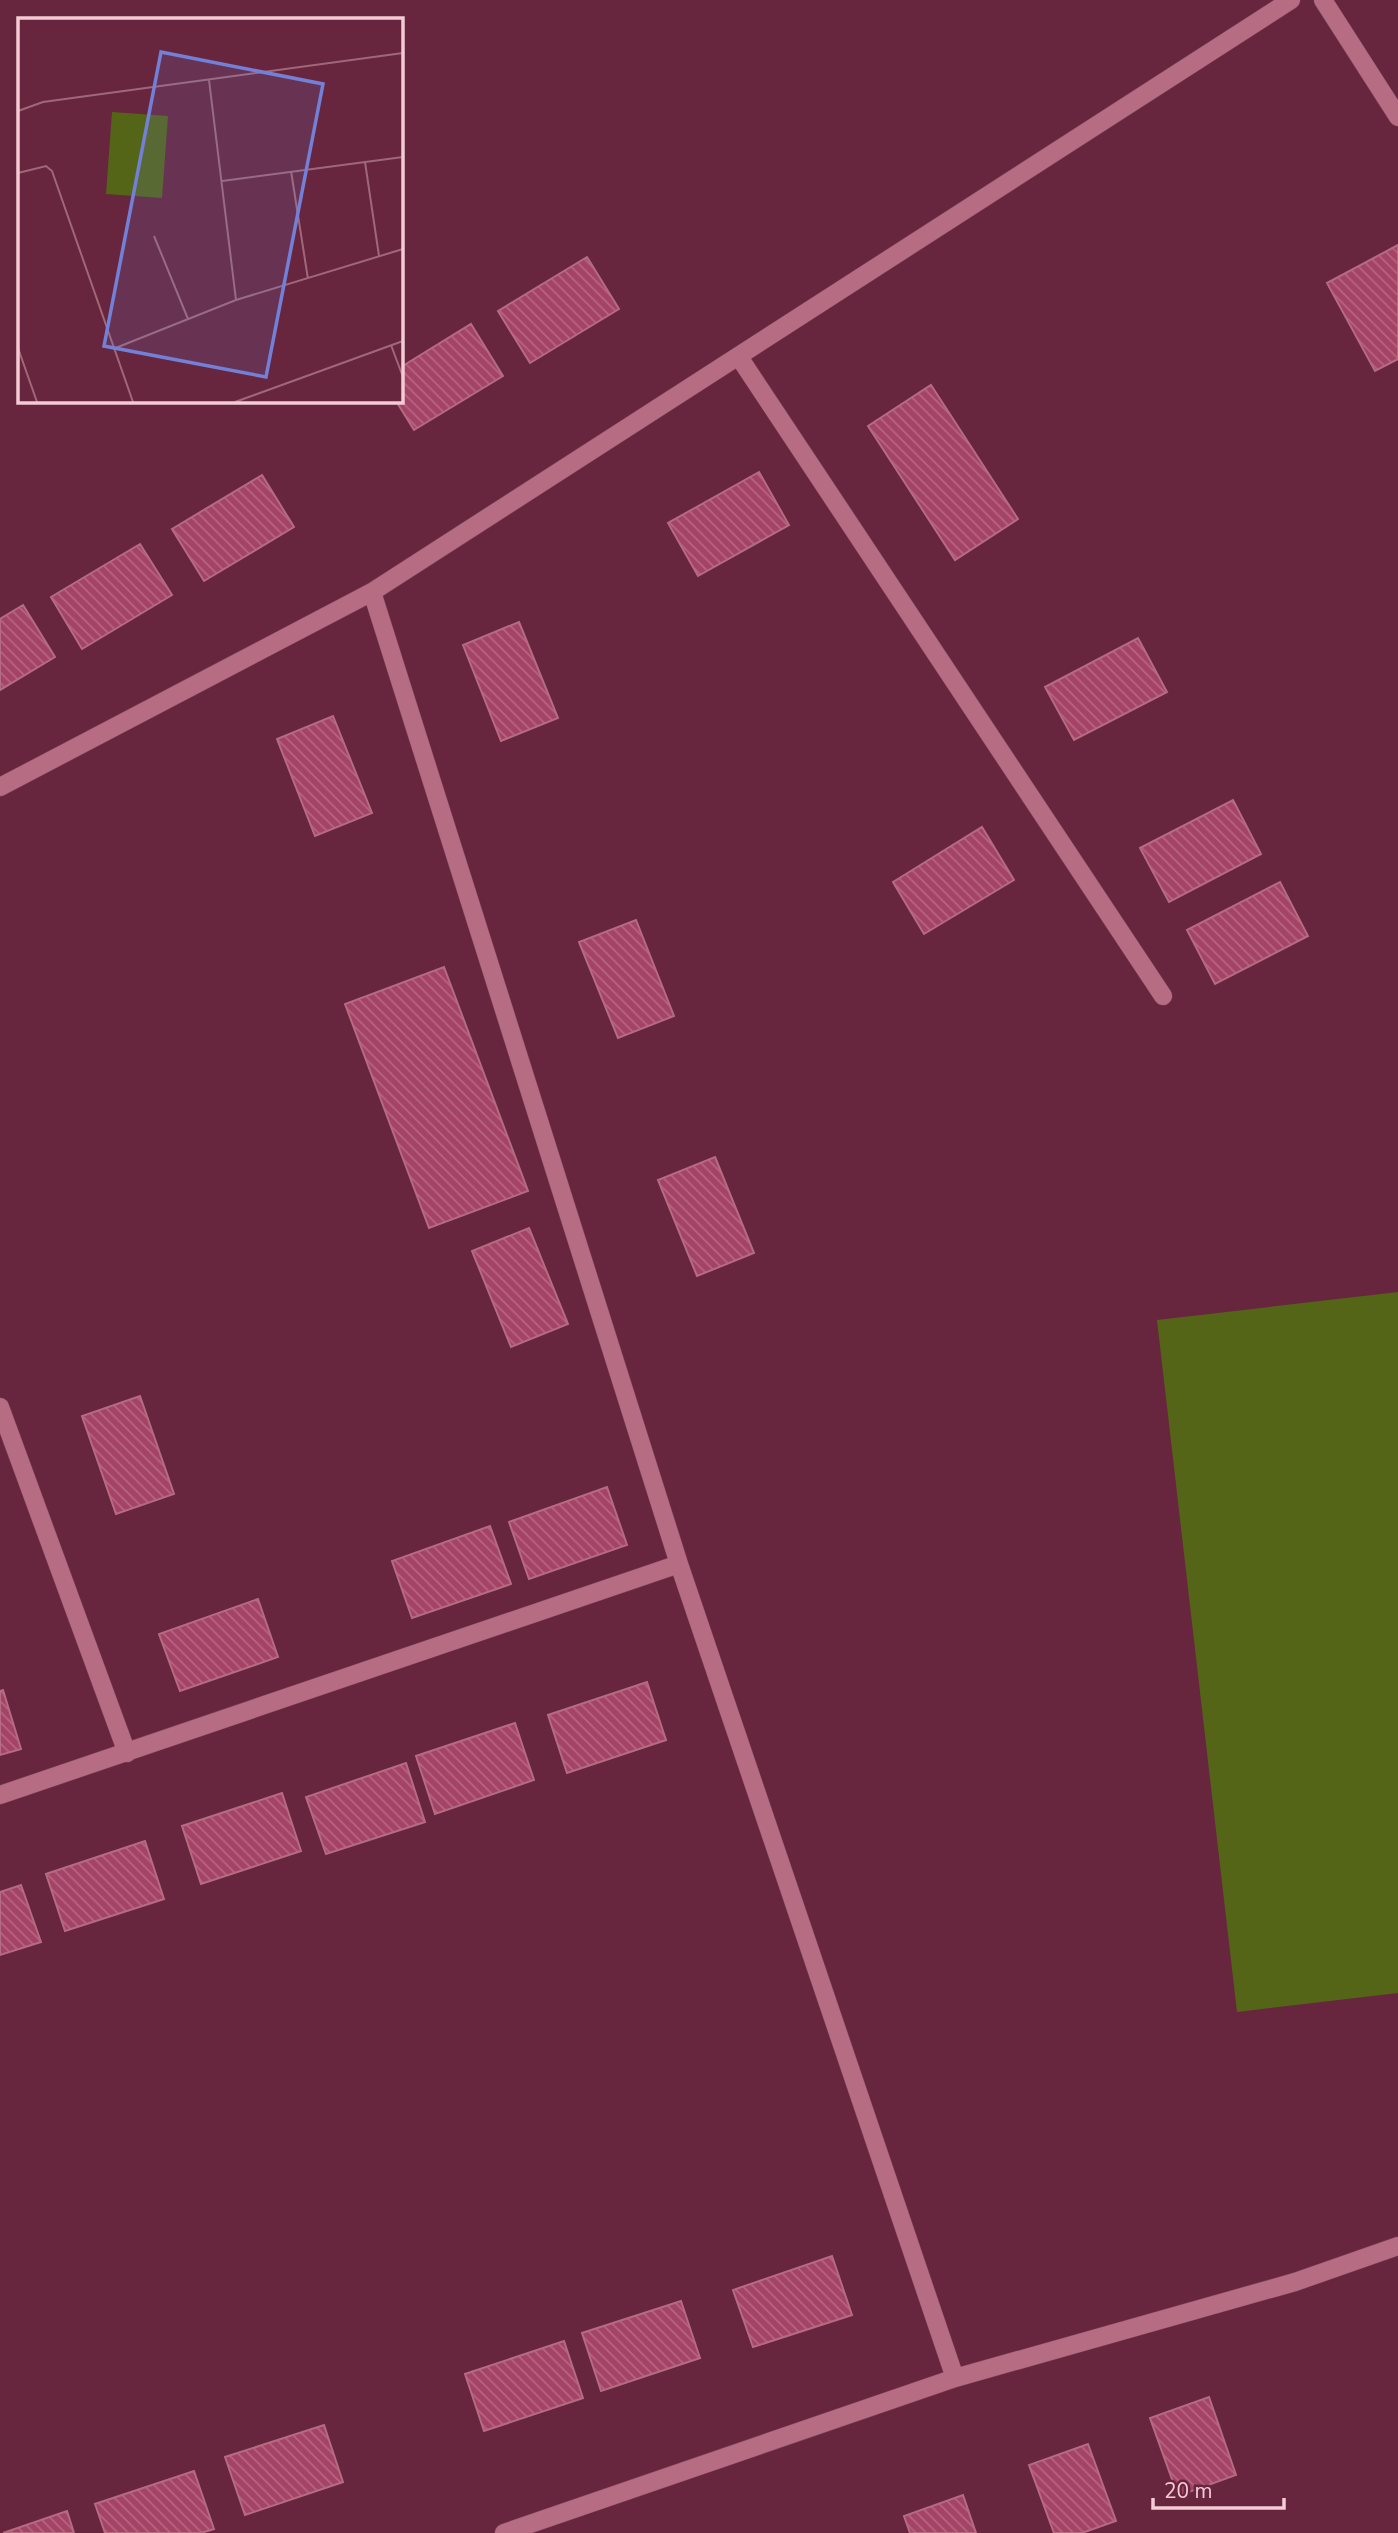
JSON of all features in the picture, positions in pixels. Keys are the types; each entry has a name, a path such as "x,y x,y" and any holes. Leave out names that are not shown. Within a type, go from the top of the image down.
{"street":[{"path":"0,787 372,592 1291,0"},
{"path":"1323,0 1398,117"},
{"path":"739,357 1163,996"},
{"path":"372,592 679,1564 955,2378"},
{"path":"0,1408 127,1753"},
{"path":"0,1795 679,1564"},
{"path":"504,2533 955,2378 1295,2282 1398,2246"}],"green space":[{"path":"1398,1292 1398,1993 1237,2012 1157,1320"}],"building":[{"path":"1398,245 1398,359 1375,371 1327,283"},
{"path":"587,257 619,309 530,363 498,311"},
{"path":"471,324 503,376 414,430 397,402 402,402 402,366"},
{"path":"931,385 1018,519 955,560 868,426"},
{"path":"759,472 789,525 698,576 668,523"},
{"path":"262,475 294,527 204,581 172,529"},
{"path":"140,544 172,595 82,649 51,597"},
{"path":"23,605 55,657 0,690 0,619"},
{"path":"519,622 558,718 501,741 463,645"},
{"path":"1138,638 1167,692 1074,740 1045,687"},
{"path":"333,716 372,813 315,836 277,739"},
{"path":"1233,800 1261,854 1169,902 1140,848"},
{"path":"982,827 1014,880 924,934 893,882"},
{"path":"1280,882 1308,936 1215,984 1187,930"},
{"path":"636,920 674,1016 618,1038 579,942"},
{"path":"444,967 528,1191 429,1228 345,1004"},
{"path":"715,1157 754,1253 697,1276 658,1180"},
{"path":"529,1228 568,1324 511,1347 472,1251"},
{"path":"140,1396 174,1494 116,1514 82,1416"},
{"path":"607,1487 627,1545 529,1579 509,1522"},
{"path":"490,1526 511,1584 412,1618 392,1561"},
{"path":"258,1599 278,1657 180,1691 159,1634"},
{"path":"647,1682 666,1740 567,1773 548,1715"},
{"path":"3,1690 21,1749 0,1755 0,1691"},
{"path":"515,1723 534,1780 435,1814 416,1756"},
{"path":"406,1763 425,1822 326,1854 306,1797"},
{"path":"282,1793 301,1851 201,1884 182,1826"},
{"path":"145,1841 164,1899 65,1931 46,1874"},
{"path":"21,1885 41,1942 0,1955 0,1892"},
{"path":"832,2256 852,2315 753,2347 733,2290"},
{"path":"681,2301 700,2358 601,2391 582,2333"},
{"path":"564,2341 583,2398 484,2431 465,2374"},
{"path":"1209,2397 1236,2475 1178,2496 1150,2418"},
{"path":"324,2425 343,2482 245,2515 225,2457"},
{"path":"1088,2444 1116,2521 1082,2533 1054,2533 1029,2465"},
{"path":"194,2471 214,2529 201,2533 105,2533 95,2504"},
{"path":"963,2495 976,2533 910,2533 904,2516"},
{"path":"67,2511 74,2533 3,2533"}]}
